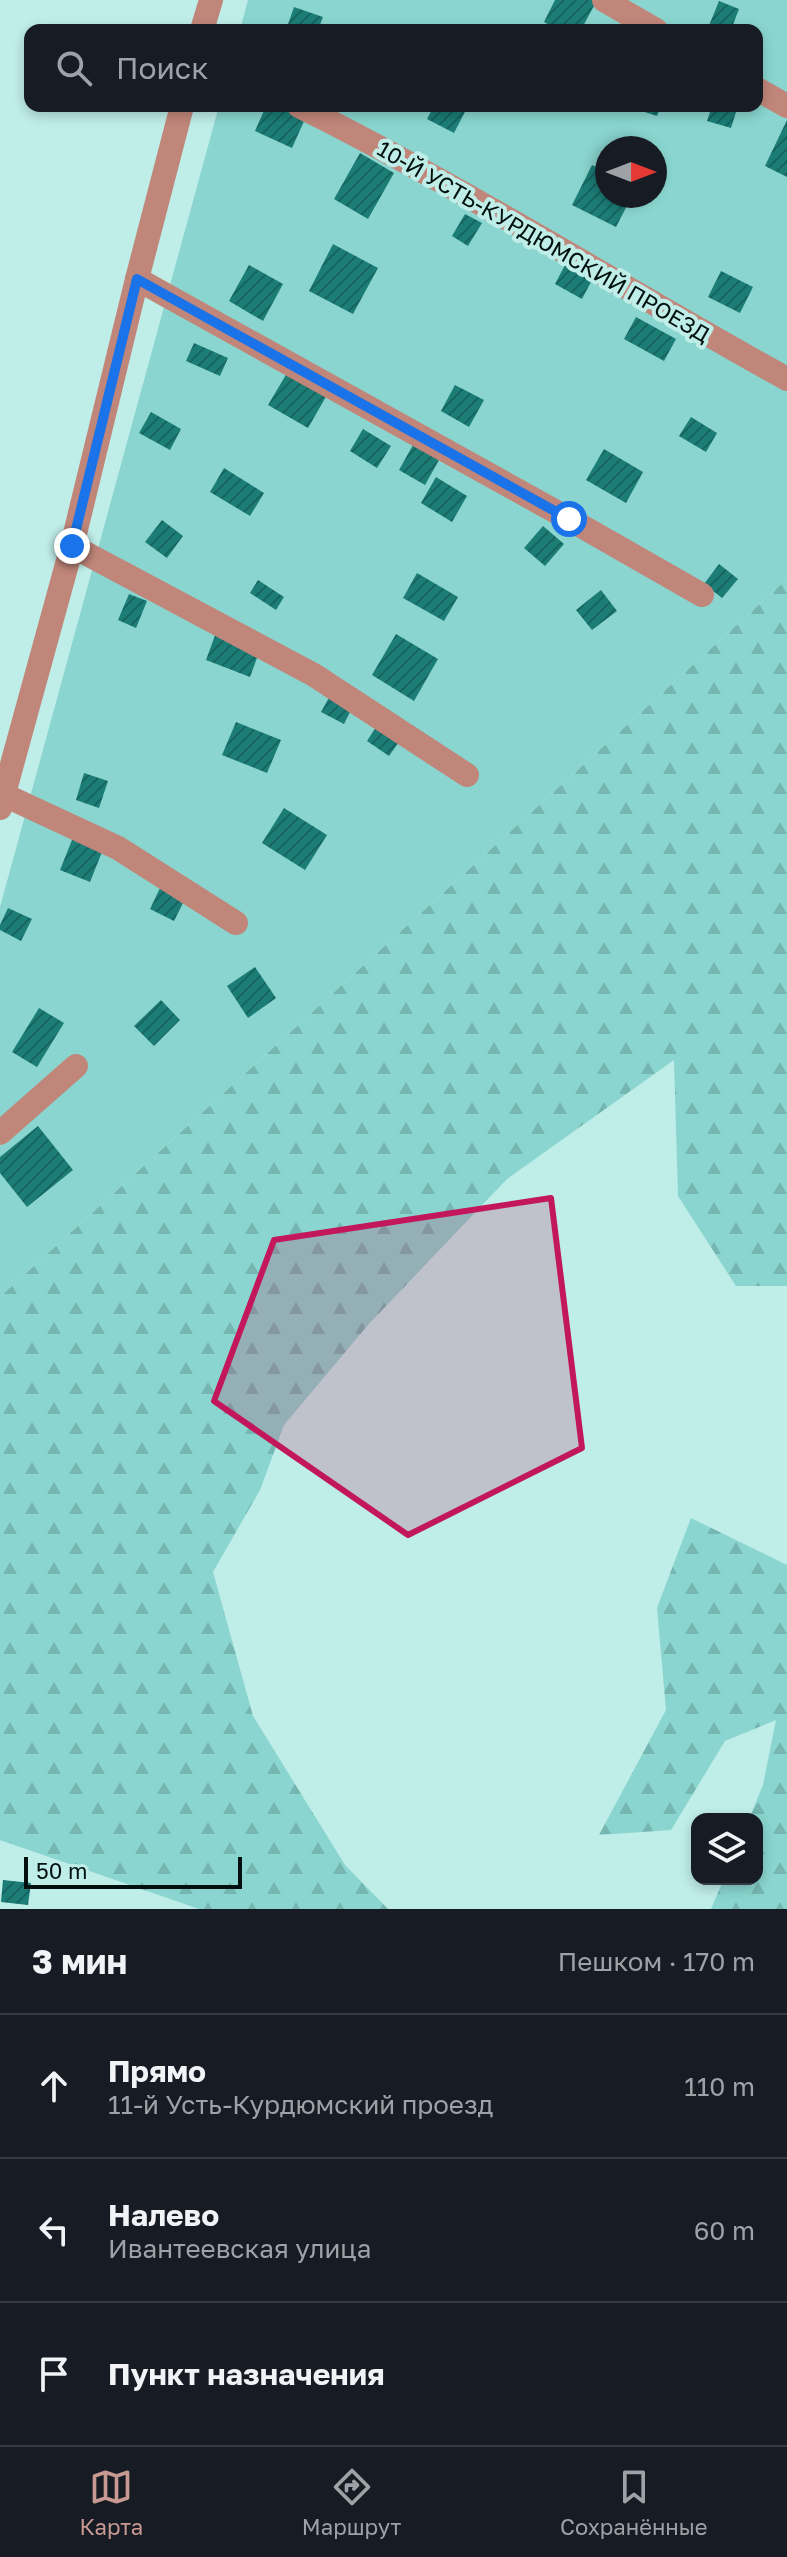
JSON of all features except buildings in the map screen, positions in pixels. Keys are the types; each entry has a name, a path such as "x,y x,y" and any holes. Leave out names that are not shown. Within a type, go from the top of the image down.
{"street":[{"path":"204,24 211,0"},
{"path":"604,0 646,24"},
{"path":"763,92 787,106"},
{"path":"180,112 72,546 2,802 118,848 236,923"},
{"name":"10-Й УСТЬ-КУРДЮМСКИЙ ПРОЕЗД","path":"311,112 388,150 667,313 787,379"},
{"path":"137,279 702,595"},
{"path":"72,546 314,675 467,775"},
{"path":"0,1133 76,1066"}],"highlighted area":[{"path":"551,1198 582,1448 408,1535 214,1401 274,1240"}],"green space":[{"path":"248,0 787,0 787,579 0,1297 0,907 217,112 763,112 763,24 242,24"},
{"path":"787,579 787,1286 736,1286 678,1196 674,1060 507,1179 368,1325 284,1425 260,1490 213,1572 253,1716 345,1865 388,1909 199,1909 0,1840 0,1297"},
{"path":"691,1518 787,1565 787,1909 711,1909 721,1885 763,1885 763,1813 751,1813 763,1785 776,1720 725,1741 671,1830 599,1835 666,1710 657,1608"}],"route":[{"path":"72,546 137,279 569,519"}]}
